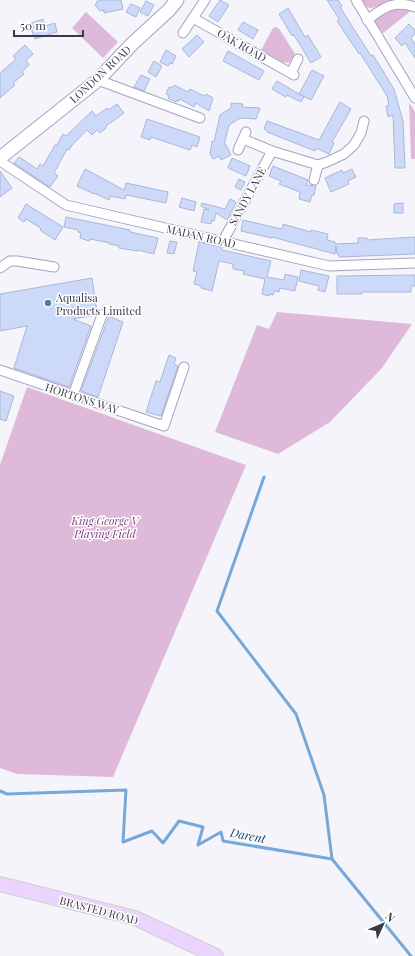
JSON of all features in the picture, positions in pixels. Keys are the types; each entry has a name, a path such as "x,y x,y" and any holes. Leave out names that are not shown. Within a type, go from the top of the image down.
{"main road":[{"name":"BRASTED ROAD","path":"0,884 135,918 216,956"}],"street":[{"name":"LONDON ROAD","path":"0,160 98,80 132,44 169,10 177,0"},
{"path":"183,33 205,0"},
{"path":"356,0 415,98"},
{"path":"367,20 386,5 395,1 402,1 415,7"},
{"name":"OAK ROAD","path":"193,18 293,74 298,59"},
{"path":"98,80 200,118"},
{"path":"238,150 244,136 272,151 318,165 344,154 354,145 361,133 364,122"},
{"name":"SANDY LANE","path":"223,241 272,151"},
{"name":"MADAN ROAD","path":"0,160 66,205 329,266 415,263"},
{"path":"314,180 318,165"},
{"path":"0,268 10,261 54,266"},
{"path":"73,395 102,315"},
{"name":"HORTONS WAY","path":"0,370 164,426 184,367"}],"green space":[{"path":"361,0 389,0 376,7 370,8 366,7"},
{"path":"392,6 412,10 383,33 375,23 376,18"},
{"path":"86,12 118,42 103,58 72,28"},
{"path":"277,27 295,54 289,63 282,62 261,50 273,28"},
{"path":"409,102 415,112 415,159 411,159"},
{"path":"277,312 412,324 382,368 330,422 278,454 215,432 257,325 269,329"},
{"name":"King George V Playing Field","path":"27,387 246,465 113,777 17,774 0,768 0,465"}],"building":[{"path":"98,0 121,0 123,9 104,13 104,10 100,11 95,5"},
{"path":"220,0 229,5 218,22 209,16"},
{"path":"327,0 338,0 342,6 340,7 394,89 403,121 405,168 395,168 393,115 388,117 386,106 389,106 387,96 360,53 359,54 337,21 339,19"},
{"path":"146,1 154,5 148,16 140,12"},
{"path":"131,4 140,8 136,17 126,12"},
{"path":"288,8 305,37 308,35 321,57 311,63 279,14"},
{"path":"43,19 45,26 55,23 57,32 35,39 29,24"},
{"path":"243,22 258,30 253,39 238,30"},
{"path":"409,24 415,30 415,34 411,38 415,44 415,58 405,43 402,46 395,38"},
{"path":"197,35 204,42 189,57 182,49"},
{"path":"25,45 33,54 26,60 29,65 22,72 24,74 13,83 15,85 0,98 0,73 16,59 13,56"},
{"path":"166,50 176,56 172,64 170,63 168,66 160,62"},
{"path":"228,51 264,71 259,80 223,61"},
{"path":"154,61 162,66 156,77 148,72"},
{"path":"312,70 324,76 311,100 299,94"},
{"path":"141,75 150,79 144,91 134,87"},
{"path":"277,81 304,97 301,102 287,95 286,97 272,89"},
{"path":"174,85 188,92 190,89 204,96 206,94 213,98 209,111 196,103 194,107 180,99 176,102 168,98 169,96 166,94 169,87 172,88"},
{"path":"340,102 351,109 332,142 334,143 329,154 316,148 315,151 267,132 268,131 264,129 267,121 319,140"},
{"path":"231,103 243,104 242,107 260,108 256,119 240,118 229,125 224,145 226,145 231,155 221,160 219,156 213,159 210,154 212,141 214,142 220,115 231,108"},
{"path":"117,104 124,113 106,126 106,128 100,133 97,130 92,135 87,130 69,150 67,149 54,173 58,176 50,187 14,163 19,157 37,169 40,164 43,166 63,134 66,136 92,111 96,116 107,108 108,110"},
{"path":"147,119 200,137 197,147 192,145 190,150 151,137 150,140 141,137"},
{"path":"232,158 250,166 246,176 228,168"},
{"path":"273,166 308,180 306,185 316,186 314,195 312,195 310,202 299,199 300,192 279,184 281,181 269,176"},
{"path":"85,169 124,190 126,183 168,192 166,203 126,195 125,199 111,196 109,200 94,194 77,186"},
{"path":"352,169 356,177 348,181 349,184 331,192 325,178 342,170 343,173"},
{"path":"0,171 12,188 0,197"},
{"path":"239,179 245,182 241,190 235,187"},
{"path":"182,198 196,202 194,211 179,207"},
{"path":"230,199 236,202 227,220 216,213 214,221 212,220 211,224 201,222 204,209 209,210 201,206 202,203 225,209"},
{"path":"403,203 403,213 394,213 394,204"},
{"path":"26,204 63,227 55,240 26,219 24,222 18,218"},
{"path":"66,217 130,230 130,232 158,238 154,254 138,250 119,248 119,246 109,244 110,243 90,239 89,241 80,238 81,233 78,232 78,230 64,227"},
{"path":"243,220 282,229 283,224 311,232 311,230 328,234 327,240 335,242 335,244 358,243 358,238 367,238 367,240 415,237 415,254 339,257 336,246 335,254 272,237 241,231"},
{"path":"170,241 177,242 174,254 167,253"},
{"path":"199,242 222,247 222,250 271,261 267,277 284,280 285,274 298,277 295,291 280,288 279,292 274,291 273,295 269,294 269,296 262,294 265,279 243,274 244,271 233,269 233,264 219,261 212,291 201,288 202,286 194,284 197,272 193,271"},
{"path":"301,270 329,276 325,292 318,290 319,286 299,281"},
{"path":"415,275 415,286 411,286 411,292 362,292 362,294 337,294 337,276"},
{"path":"92,278 97,312 96,315 73,319 91,326 69,387 14,368 27,326 0,331 0,294"},
{"path":"109,316 123,322 98,397 81,391"},
{"path":"169,355 176,358 174,364 178,366 161,416 146,412 156,381 160,382"},
{"path":"0,391 14,396 6,421 0,419"}],"waterway":[{"path":"264,477 217,611 296,714 324,795 332,859"},
{"name":"Darent","path":"0,791 7,794 126,790 123,842 152,831 163,843 179,821 203,827 198,845 221,832 223,841 332,859 411,956"}],"place":[{"name":"Aqualisa Products Limited","path":"48,303"}]}
